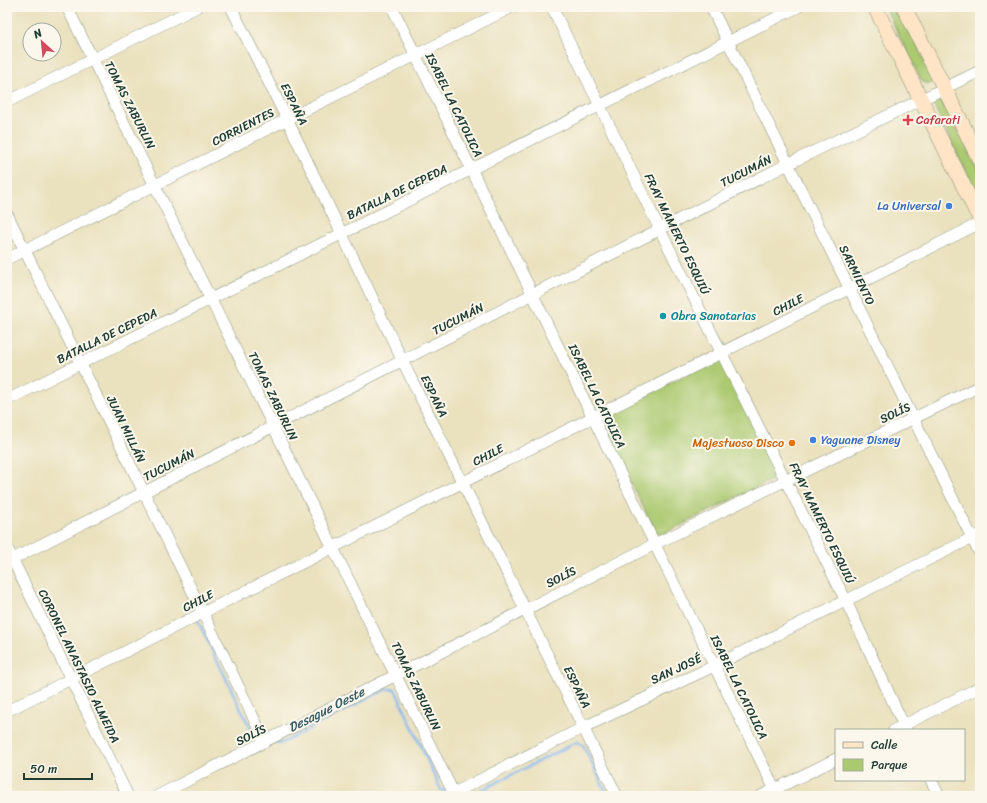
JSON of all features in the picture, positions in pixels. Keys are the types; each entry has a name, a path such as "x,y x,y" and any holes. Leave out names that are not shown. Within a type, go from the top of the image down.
{"street":[{"name":"TOMAS ZABURLIN","path":"67,7 212,298 332,548 397,674 452,795"},
{"path":"7,102 197,7"},
{"name":"ESPAÑA","path":"231,7 287,119 462,483 617,796"},
{"name":"ISABEL LA CATOLICA","path":"392,7 776,793"},
{"name":"CORRIENTES","path":"7,259 512,7"},
{"name":"FRAY MAMERTO ESQUIÚ","path":"552,7 660,230 845,599 901,728"},
{"name":"SARMIENTO","path":"711,7 914,418 976,536 980,554"},
{"name":"BATALLA DE CEPEDA","path":"7,400 798,7"},
{"path":"875,7 980,219"},
{"path":"904,7 980,160"},
{"name":"TUCUMÁN","path":"10,560 403,362 788,164 980,71"},
{"name":"JUAN MILLÁN","path":"7,214 143,493 204,612 265,742"},
{"name":"CHILE","path":"7,711 980,223"},
{"name":"SOLÍS","path":"157,796 655,544 980,386"},
{"name":"SAN JOSÉ","path":"452,795 582,728 714,666 845,599 976,536"},
{"name":"CORONEL ANASTASIO ALMEIDA","path":"7,548 10,560 71,679 128,796"},
{"path":"901,728 980,687"},
{"path":"761,796 776,793 835,760"},
{"path":"932,781 939,796"}],"green space":[{"path":"885,7 898,7 933,78 930,84 922,82"},
{"path":"938,100 944,102 980,174 980,201 934,106"},
{"path":"716,359 722,362 776,471 773,479 663,534 657,534 601,423 601,419"}],"waterway":[{"name":"Desague Oeste","path":"198,621 256,740 260,740"},
{"name":"Desague Oeste","path":"273,742 282,743 387,689 395,689 441,790 447,791"},
{"name":"Desague Oeste","path":"462,794 472,795 577,742 583,745 608,796"}],"place":[{"name":"Cafarati","path":"908,120"},
{"name":"La Universal","path":"949,206"},
{"name":"Obra Sanotarias","path":"663,316"},
{"name":"Yaguane Disney","path":"813,440"},
{"name":"Majestuoso Disco","path":"792,443"}]}
